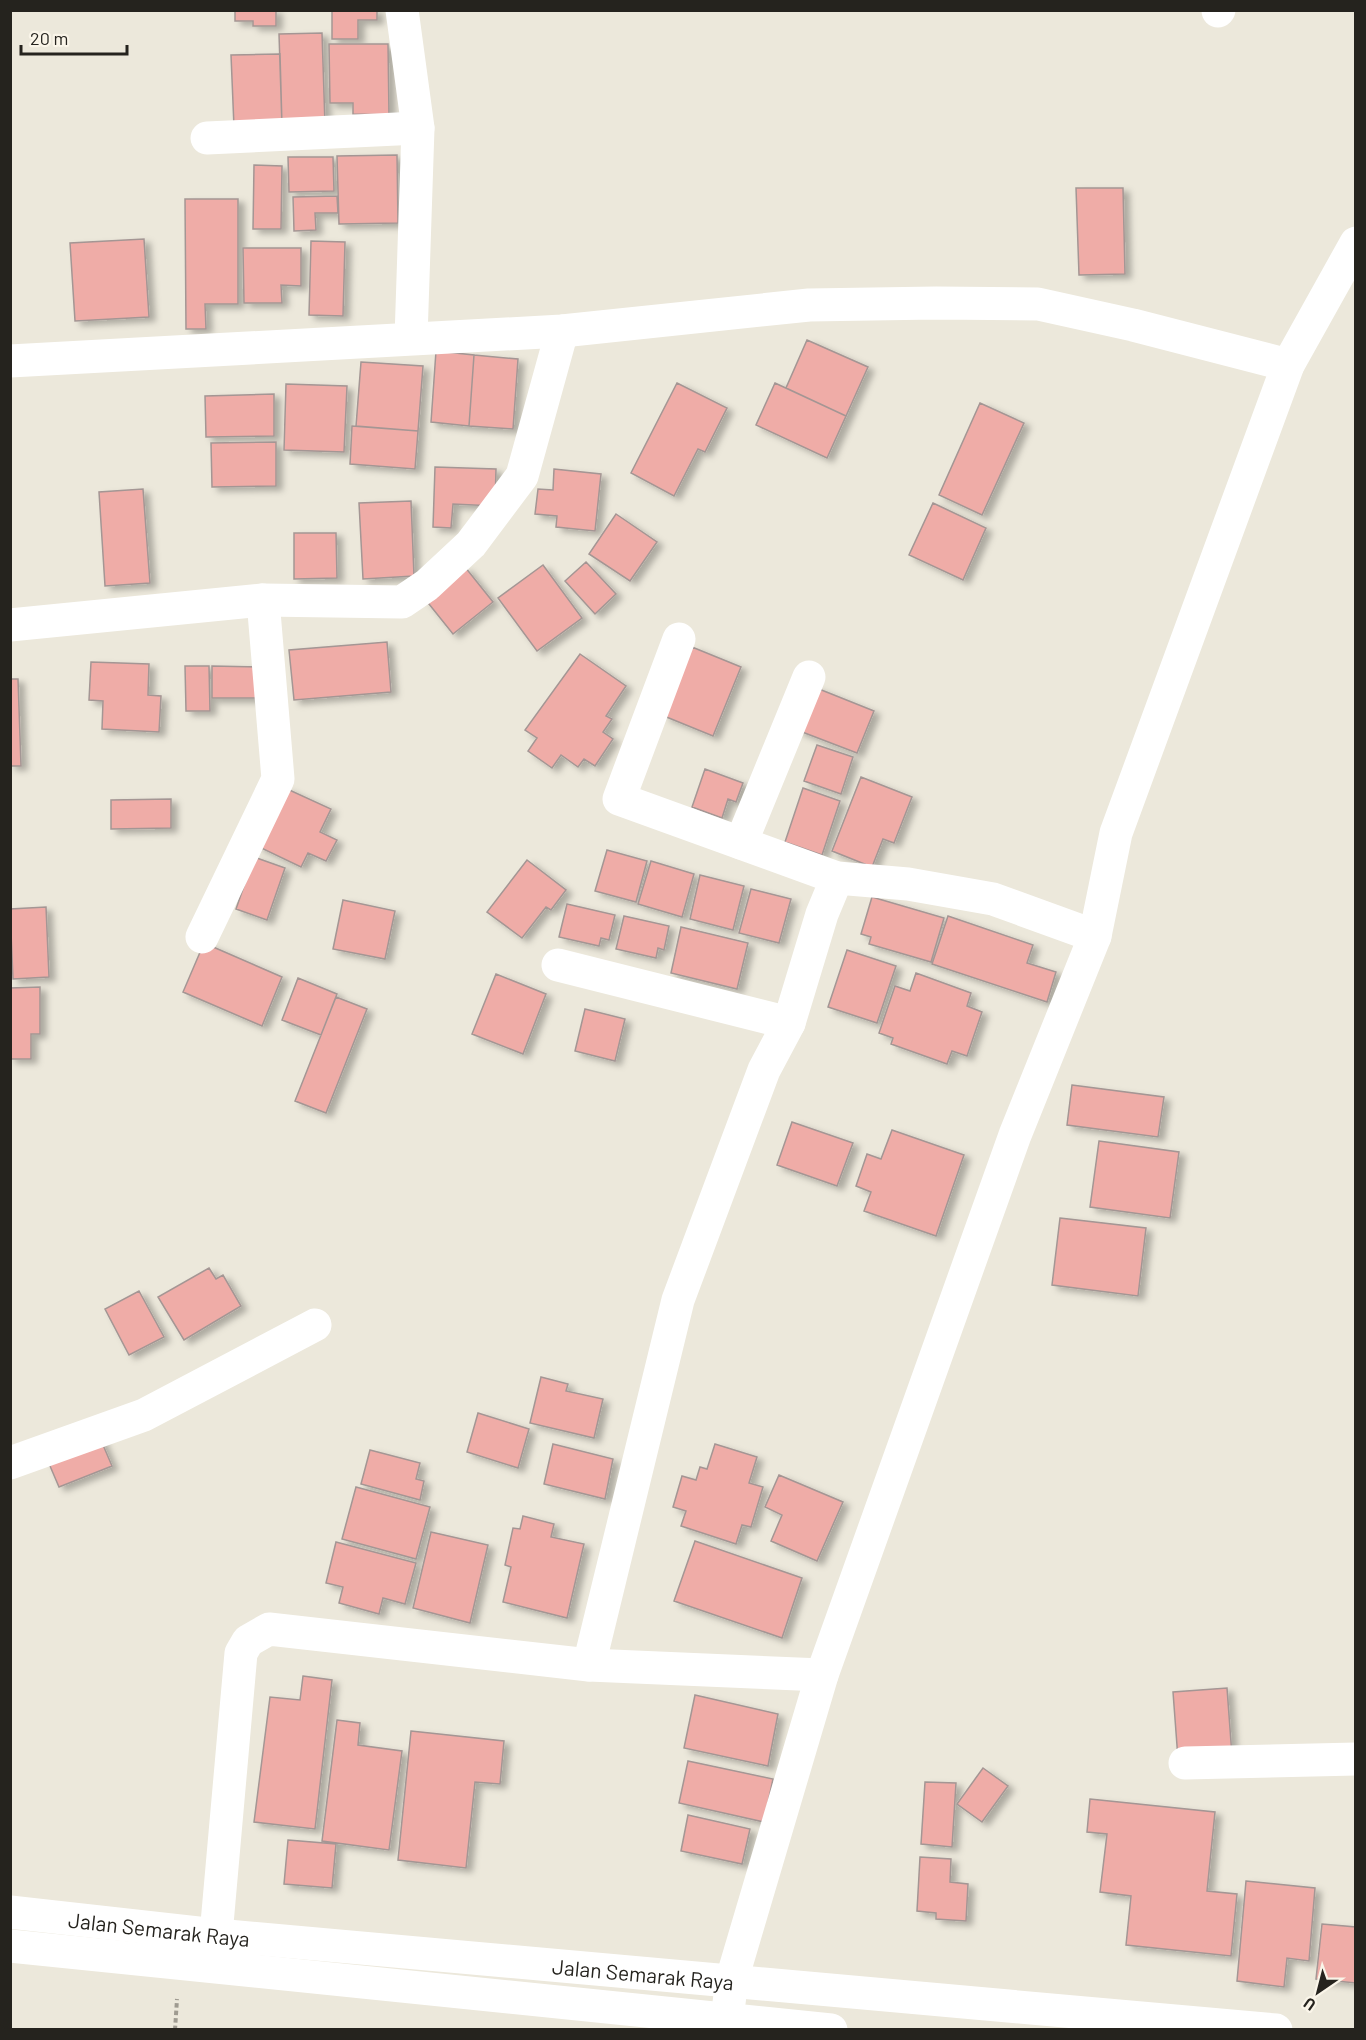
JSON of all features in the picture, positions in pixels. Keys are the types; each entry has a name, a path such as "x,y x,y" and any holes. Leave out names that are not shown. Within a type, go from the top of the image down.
{"street":[{"path":"402,10 418,129 411,338"},
{"path":"207,138 418,129"},
{"path":"728,2019 732,1979 822,1675 1015,1135 1095,936 1116,833 1288,365 1356,243"},
{"path":"10,361 562,330 809,305 1038,304 1133,325 1288,365"},
{"path":"10,625 263,600 402,602 427,585 471,544 522,476 562,330"},
{"path":"202,937 278,779 263,600"},
{"path":"679,639 619,799 837,878 908,884 993,899 1095,936"},
{"path":"741,843 809,677"},
{"path":"589,1665 678,1300 764,1070 789,1023 822,914 837,878"},
{"path":"558,965 789,1023"},
{"path":"10,1462 144,1415 315,1325"},
{"path":"216,1935 241,1653 248,1641 268,1629 589,1665 822,1675"},
{"path":"1185,1763 1356,1759"},
{"name":"Jalan Semarak Raya","path":"10,1912 216,1935 732,1979 1276,2030"},
{"name":"Jalan Semarak Raya","path":"10,1946 831,2030"}],"building":[{"path":"235,10 276,10 276,26 253,26 253,21 235,21"},
{"path":"332,10 377,10 377,20 358,20 358,39 332,39"},
{"path":"322,33 325,125 282,126 279,34"},
{"path":"329,44 388,44 389,115 353,114 353,103 330,103"},
{"path":"280,54 282,126 234,127 231,55"},
{"path":"397,155 398,223 339,224 337,156"},
{"path":"288,157 333,157 334,191 289,192"},
{"path":"254,165 282,166 281,229 253,229"},
{"path":"1076,188 1123,188 1125,274 1079,275"},
{"path":"337,196 338,213 315,213 316,230 294,231 293,197"},
{"path":"185,199 238,199 238,304 205,304 206,329 186,329"},
{"path":"144,239 149,317 75,321 70,243"},
{"path":"311,241 345,242 343,316 309,315"},
{"path":"243,248 301,248 301,286 281,285 282,303 244,303"},
{"path":"807,340 868,367 846,416 786,388"},
{"path":"436,351 474,355 469,426 431,422"},
{"path":"474,355 518,359 513,429 469,426"},
{"path":"361,362 423,366 418,431 356,426"},
{"path":"677,383 727,408 705,452 698,449 674,496 631,473"},
{"path":"775,383 846,416 827,458 756,425"},
{"path":"286,384 347,386 344,452 284,450"},
{"path":"274,394 274,436 206,437 205,396"},
{"path":"980,403 1024,423 982,515 939,495"},
{"path":"352,426 418,431 415,469 350,464"},
{"path":"276,442 276,486 212,487 211,443"},
{"path":"435,467 496,469 495,506 453,504 451,528 433,527"},
{"path":"554,469 601,474 595,531 556,527 557,516 535,514 538,489 553,490"},
{"path":"143,489 150,583 105,586 99,492"},
{"path":"411,501 414,576 363,579 359,503"},
{"path":"933,503 986,528 963,580 909,555"},
{"path":"616,514 657,542 630,581 589,554"},
{"path":"294,533 336,533 337,578 294,579"},
{"path":"586,562 616,594 595,614 565,581"},
{"path":"543,565 582,618 537,651 498,598"},
{"path":"465,567 493,602 453,634 425,599"},
{"path":"387,642 391,692 294,700 289,650"},
{"path":"692,647 741,667 713,736 664,716"},
{"path":"580,654 626,686 606,716 612,719 603,732 613,739 595,766 584,759 578,767 561,755 552,768 528,751 537,738 525,730"},
{"path":"91,662 149,664 148,695 161,696 159,732 102,729 103,701 89,700"},
{"path":"185,666 209,666 210,711 186,711"},
{"path":"212,666 263,667 263,698 212,698"},
{"path":"10,679 18,679 21,766 10,766"},
{"path":"814,687 874,711 857,753 797,730"},
{"path":"817,745 853,757 841,794 804,781"},
{"path":"705,769 743,783 736,802 728,799 722,818 692,807"},
{"path":"861,777 912,797 894,843 883,839 872,867 832,851"},
{"path":"285,788 331,809 320,832 337,840 326,861 308,853 301,867 257,846"},
{"path":"803,788 840,801 822,855 785,842"},
{"path":"171,799 171,828 111,829 111,800"},
{"path":"607,850 647,861 636,902 595,891"},
{"path":"254,857 285,868 267,920 236,909"},
{"path":"527,860 566,890 551,910 546,907 522,938 487,912"},
{"path":"651,861 694,874 682,917 638,904"},
{"path":"700,875 744,886 733,930 690,919"},
{"path":"751,889 791,899 779,943 739,933"},
{"path":"872,897 944,918 931,962 869,944 871,937 861,934"},
{"path":"343,900 395,911 385,959 333,949"},
{"path":"567,904 615,915 609,940 601,938 599,946 559,937"},
{"path":"46,907 49,977 13,979 10,909"},
{"path":"624,916 669,926 664,950 658,948 656,958 616,949"},
{"path":"948,916 1033,945 1027,963 1056,972 1047,1002 932,964"},
{"path":"681,927 748,943 737,989 671,973"},
{"path":"204,943 282,977 262,1026 183,992"},
{"path":"847,950 896,966 877,1023 828,1007"},
{"path":"916,973 971,993 967,1006 982,1012 967,1056 952,1051 947,1064 891,1044 893,1038 879,1033 895,986 910,991"},
{"path":"496,974 546,994 523,1054 472,1034"},
{"path":"298,978 337,994 321,1035 282,1020"},
{"path":"40,987 40,1034 31,1034 31,1059 10,1059 10,988"},
{"path":"336,997 367,1009 326,1113 295,1101"},
{"path":"585,1009 625,1019 615,1061 575,1051"},
{"path":"1072,1085 1164,1097 1158,1137 1067,1125"},
{"path":"792,1122 853,1143 837,1186 777,1165"},
{"path":"892,1130 964,1155 936,1236 864,1211 871,1192 856,1186 867,1154 881,1159"},
{"path":"1099,1141 1179,1152 1170,1218 1090,1207"},
{"path":"1060,1218 1146,1228 1138,1296 1052,1285"},
{"path":"209,1268 216,1279 223,1275 241,1306 184,1340 158,1297"},
{"path":"139,1291 164,1337 129,1355 105,1309"},
{"path":"541,1377 568,1384 566,1391 603,1399 594,1438 530,1423"},
{"path":"478,1413 529,1429 518,1468 467,1452"},
{"path":"100,1438 112,1466 59,1487 47,1459"},
{"path":"553,1444 613,1459 605,1499 544,1484"},
{"path":"715,1444 757,1457 749,1483 763,1487 751,1527 742,1525 736,1544 681,1526 686,1511 673,1507 682,1476 696,1480 700,1467 707,1469"},
{"path":"370,1450 420,1463 416,1479 424,1481 420,1500 361,1484"},
{"path":"779,1475 843,1502 817,1561 771,1541 782,1515 765,1507"},
{"path":"356,1487 430,1507 416,1559 342,1539"},
{"path":"523,1516 554,1524 551,1537 584,1544 567,1618 503,1602 511,1567 505,1565 513,1528 520,1529"},
{"path":"431,1532 488,1545 470,1623 413,1608"},
{"path":"695,1541 802,1578 782,1638 674,1601"},
{"path":"336,1542 416,1563 405,1604 383,1598 379,1614 339,1603 343,1587 326,1583"},
{"path":"303,1676 332,1680 315,1829 254,1822 270,1697 300,1700"},
{"path":"1227,1688 1232,1756 1178,1759 1173,1692"},
{"path":"695,1695 778,1714 768,1766 684,1748"},
{"path":"337,1720 360,1723 358,1745 402,1751 389,1850 322,1841"},
{"path":"411,1731 504,1741 500,1784 475,1782 466,1868 398,1860"},
{"path":"688,1761 773,1779 764,1822 679,1803"},
{"path":"983,1768 1008,1786 982,1822 957,1804"},
{"path":"925,1782 956,1783 952,1847 921,1844"},
{"path":"1090,1799 1215,1812 1207,1891 1237,1894 1231,1956 1126,1945 1131,1896 1100,1892 1107,1834 1087,1832"},
{"path":"688,1815 750,1829 742,1864 681,1851"},
{"path":"288,1840 336,1844 332,1888 284,1884"},
{"path":"920,1857 951,1859 950,1882 968,1884 966,1921 936,1919 936,1913 917,1911"},
{"path":"1246,1881 1315,1888 1309,1961 1287,1958 1284,1987 1237,1981"},
{"path":"1322,1924 1356,1927 1356,1983 1316,1979"}]}
